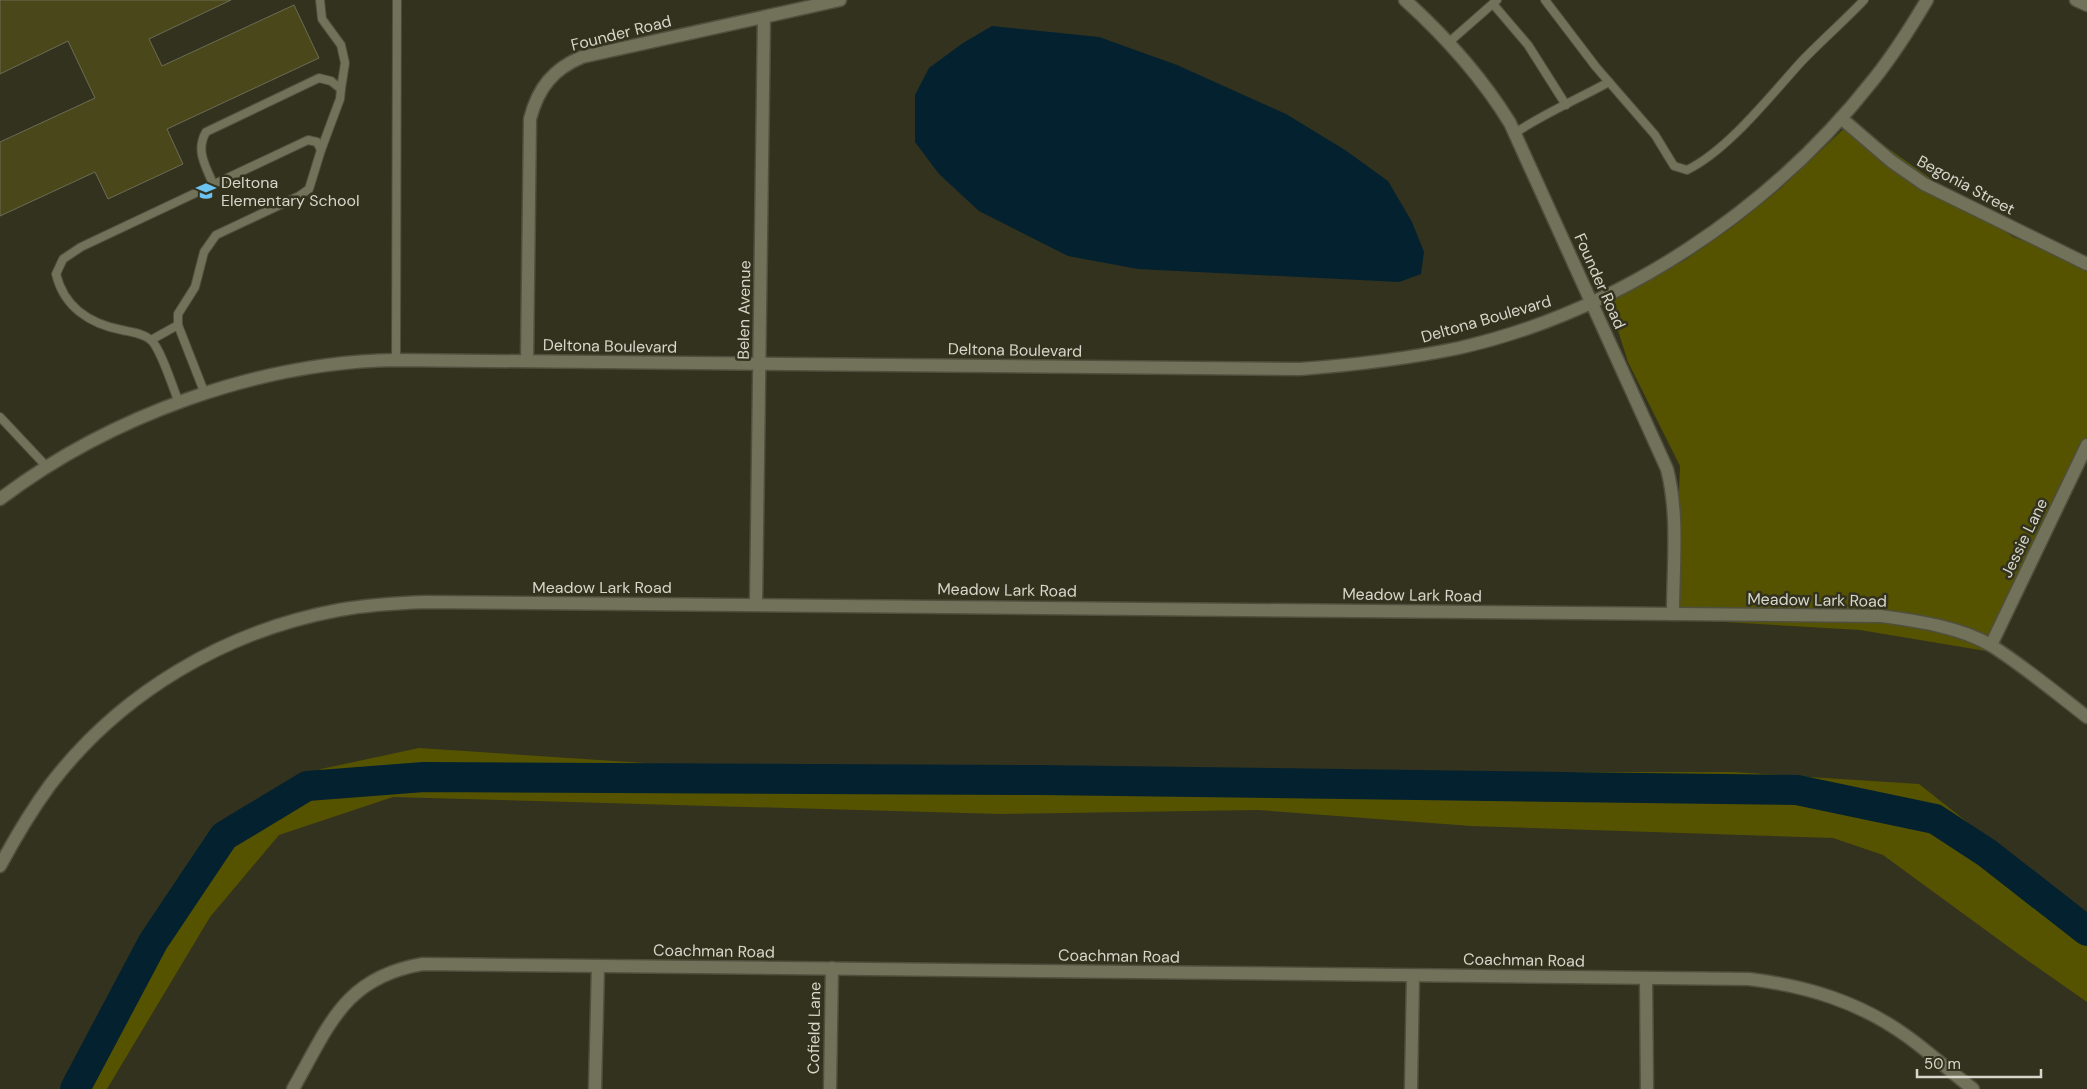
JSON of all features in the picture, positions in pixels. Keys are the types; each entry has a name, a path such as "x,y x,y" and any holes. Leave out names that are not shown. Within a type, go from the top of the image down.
{"street":[{"name":"Founder Road","path":"527,361 530,119 534,102 543,86 555,72 582,57 840,0"},
{"name":"Founder Road","path":"1405,0 1469,64 1491,92 1515,133 1667,469 1673,490 1674,508 1672,614"},
{"name":"Deltona Boulevard","path":"0,499 47,467 140,418 205,394 239,384 296,371 346,364 396,360 1300,369 1408,358 1461,347 1517,331 1592,302 1631,282 1683,251 1732,217 1775,183 1841,118 1874,79 1906,35 1927,0"},
{"path":"2076,0 2087,5"},
{"name":"Belen Avenue","path":"756,604 764,17"},
{"name":"Begonia Street","path":"1841,118 1891,161 1924,184 2087,264"},
{"name":"Jessie Lane","path":"1991,645 2087,445"},
{"name":"Meadow Lark Road","path":"0,866 26,819 50,785 81,748 144,692 177,671 216,650 258,632 298,619 339,610 400,603 756,604 1881,616 1922,622 1956,631 1991,645 2087,717"},
{"name":"Coachman Road","path":"294,1089 335,1015 348,999 364,985 382,975 402,967 423,964 1749,979 1785,983 1820,992 1849,1003 1908,1036 1973,1089"},
{"path":"595,1089 598,966"},
{"name":"Cofield Lane","path":"830,1089 832,968"},
{"path":"1411,1089 1414,976"},
{"path":"1646,978 1647,1089"}],"lane":[{"path":"205,394 178,325 178,314 195,287 204,252 216,235 309,189 340,99 345,63 341,45 322,19 320,0"},
{"path":"396,360 397,0"},
{"path":"1546,0 1610,82 1655,135 1674,166 1687,170 1703,162 1755,114 1803,61 1864,0"},
{"path":"1448,43 1495,2 1528,45 1566,105"},
{"path":"213,184 200,152 200,142 206,132 319,78 331,82 341,89"},
{"path":"1515,133 1540,116 1610,82"},
{"path":"179,403 158,351 151,340 140,334 113,329 88,319 71,306 59,288 56,274 63,259 81,247 308,140 317,142 321,150"},
{"path":"151,340 178,325"},
{"path":"0,417 47,467"}],"shaded area":[{"path":"1851,122 2013,237 2087,263 2087,457 1992,652 1860,630 1674,619 1680,466 1628,362 1609,302 1687,259 1738,223 1780,189"},
{"path":"419,748 841,776 1733,772 1919,784 1981,833 2087,924 2087,1002 1883,855 1833,838 1471,826 1258,810 1000,814 393,797 279,835 210,917 107,1089 64,1089 145,950 234,813 321,769"}],"water":[{"path":"992,26 1099,37 1177,65 1286,114 1345,150 1388,181 1412,222 1424,252 1421,274 1399,282 1138,269 1068,256 979,211 939,174 915,142 915,95 929,68 963,43"}],"building":[{"path":"0,0 231,0 149,39 162,66 294,5 319,58 167,129 183,164 108,199 95,172 0,216 0,142 95,98 68,41 0,74"}],"waterway":[{"path":"75,1089 153,942 224,836 307,786 424,777 1039,780 1797,790 1935,819 1987,853 2087,931"}],"place":[{"name":"Deltona Elementary School","path":"206,191"}]}
